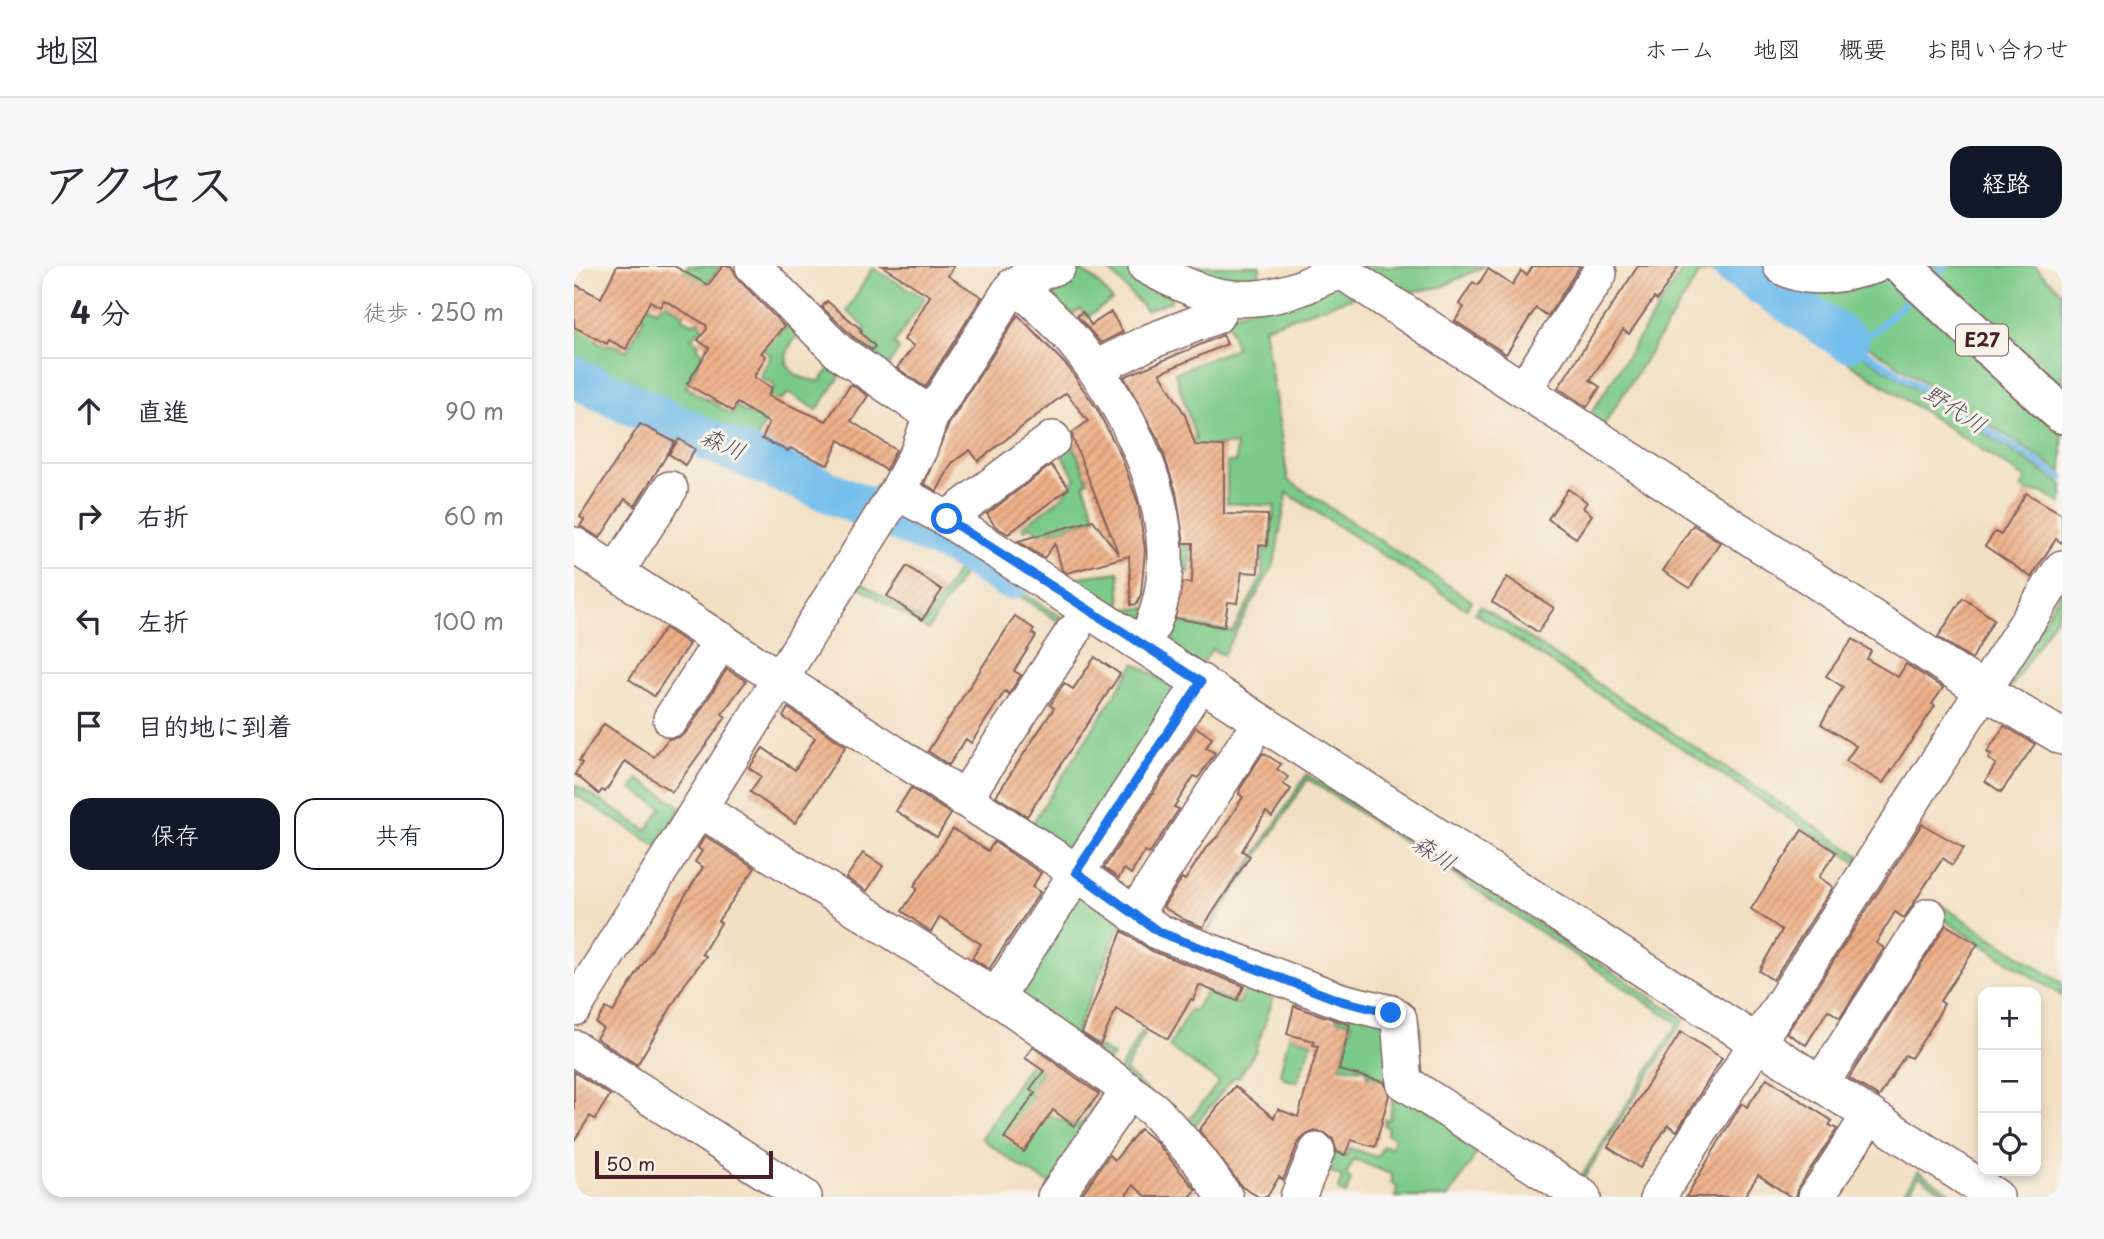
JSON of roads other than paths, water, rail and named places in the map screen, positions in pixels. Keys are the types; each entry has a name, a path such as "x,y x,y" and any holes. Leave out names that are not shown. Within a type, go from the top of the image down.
{"highway":[{"name":"E27","path":"1902,266 2062,414"}],"street":[{"path":"753,266 839,352 931,415"},
{"path":"1146,266 1197,292 1224,299 1281,294 1334,275 1346,274 1983,690 2062,737"},
{"path":"1781,266 1808,275 1828,275 1874,266"},
{"path":"574,1007 701,809 897,492 919,450 931,415 1014,285 1051,267"},
{"path":"1524,389 1599,274"},
{"path":"1014,285 1046,311 1096,368 1125,414 1159,501 1163,519 1158,608 1154,626 1143,644"},
{"path":"1096,368 1151,341 1216,316 1224,299"},
{"path":"947,519 1053,439"},
{"path":"615,572 670,489"},
{"path":"897,492 947,519 1143,644 1195,691 1752,1050 1822,1082 1864,1124 1996,1197"},
{"path":"574,545 1076,872 1159,932 1341,1001 1391,1013 1399,1019 1402,1029 1404,1082 1583,1197"},
{"path":"1658,1197 2062,568"},
{"path":"964,799 1073,632"},
{"path":"671,719 722,640"},
{"path":"996,997 1195,691"},
{"path":"1134,915 1246,743"},
{"path":"701,809 996,997 1129,1091 1154,1111 1199,1160 1225,1197"},
{"path":"1822,1082 1929,916"},
{"path":"574,1048 804,1197"},
{"path":"1055,1197 1129,1091"},
{"path":"1816,1197 1864,1124"},
{"path":"1298,1197 1317,1151"}],"waterway":[{"name":"野代川","path":"1734,266 1848,341"},
{"name":"野代川","path":"1931,278 1946,266"},
{"name":"野代川","path":"1848,341 1875,331 1915,293"},
{"name":"野代川","path":"1848,341 2062,478"},
{"name":"森川","path":"574,377 710,441 872,510"},
{"name":"森川","path":"897,520 956,546 1010,579"}]}
